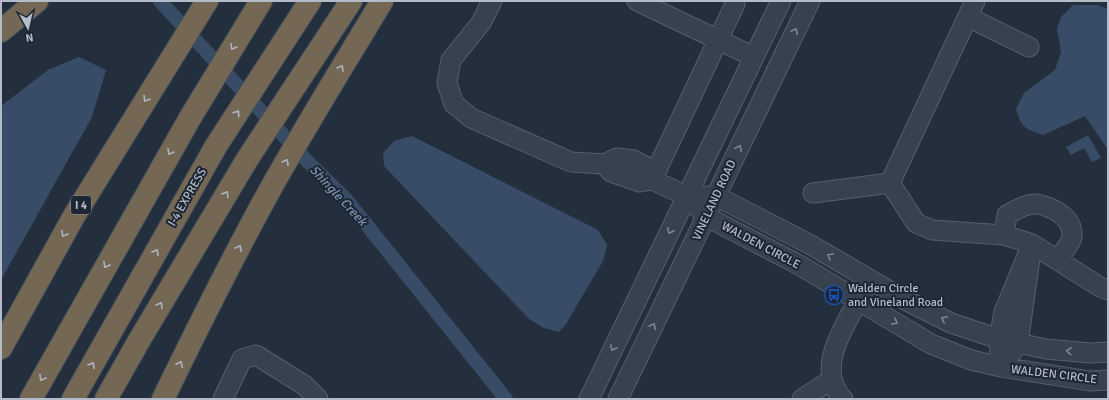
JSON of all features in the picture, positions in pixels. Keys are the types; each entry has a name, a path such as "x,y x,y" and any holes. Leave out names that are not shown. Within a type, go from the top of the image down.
{"highway":[{"path":"1,31 37,1"},
{"name":"I 4","path":"1,348 74,216 207,1"},
{"name":"I-4 EXPRESS","path":"73,399 216,146 310,1"},
{"path":"106,399 248,158 351,1"},
{"path":"163,399 202,317 266,196 382,1"},
{"path":"31,399 190,118 257,7"}],"street":[{"path":"492,1 481,23 451,60 447,83 454,104 471,118 571,162 604,164 617,158 633,160 647,167 652,180 687,196"},
{"path":"637,1 754,57"},
{"path":"589,399 780,1"},
{"name":"VINELAND ROAD","path":"618,399 810,1"},
{"path":"652,180 734,4"},
{"path":"890,183 971,9 1028,47"},
{"path":"813,193 890,183"},
{"path":"890,183 916,222 932,230 1004,235 1032,244 1108,290"},
{"name":"WALDEN CIRCLE","path":"687,196 716,196 812,246 869,279 952,323 1018,344 1053,350 1108,352"},
{"name":"WALDEN CIRCLE","path":"687,196 707,217 801,266 931,344 972,360 1001,367 1090,381 1108,380"},
{"path":"1004,235 1007,215 1018,208 1036,204 1062,214 1072,225 1072,238 1057,260"},
{"path":"1001,367 999,339 1004,312 1032,244"},
{"path":"1001,367 1018,344 1032,244"},
{"path":"843,399 831,380 833,357 842,329 869,279"},
{"path":"223,399 242,359 256,355 304,385 318,399"},
{"path":"802,399 831,380"}],"water":[{"path":"1073,5 1098,5 1108,9 1108,150 1085,116 1043,135 1025,127 1020,120 1016,109 1024,93 1055,70 1061,52 1057,29 1061,17"},
{"path":"79,57 106,70 92,117 1,280 1,106 48,70"},
{"path":"1088,135 1101,158 1092,162 1084,148 1071,155 1066,147"},
{"path":"412,136 598,230 607,245 603,261 566,324 559,332 544,328 529,319 384,166 383,153 394,141"}],"waterway":[{"name":"Shingle Creek","path":"160,1 305,159 346,199 506,399"}],"place":[{"name":"Walden Circle and Vineland Road","path":"834,295"}]}
